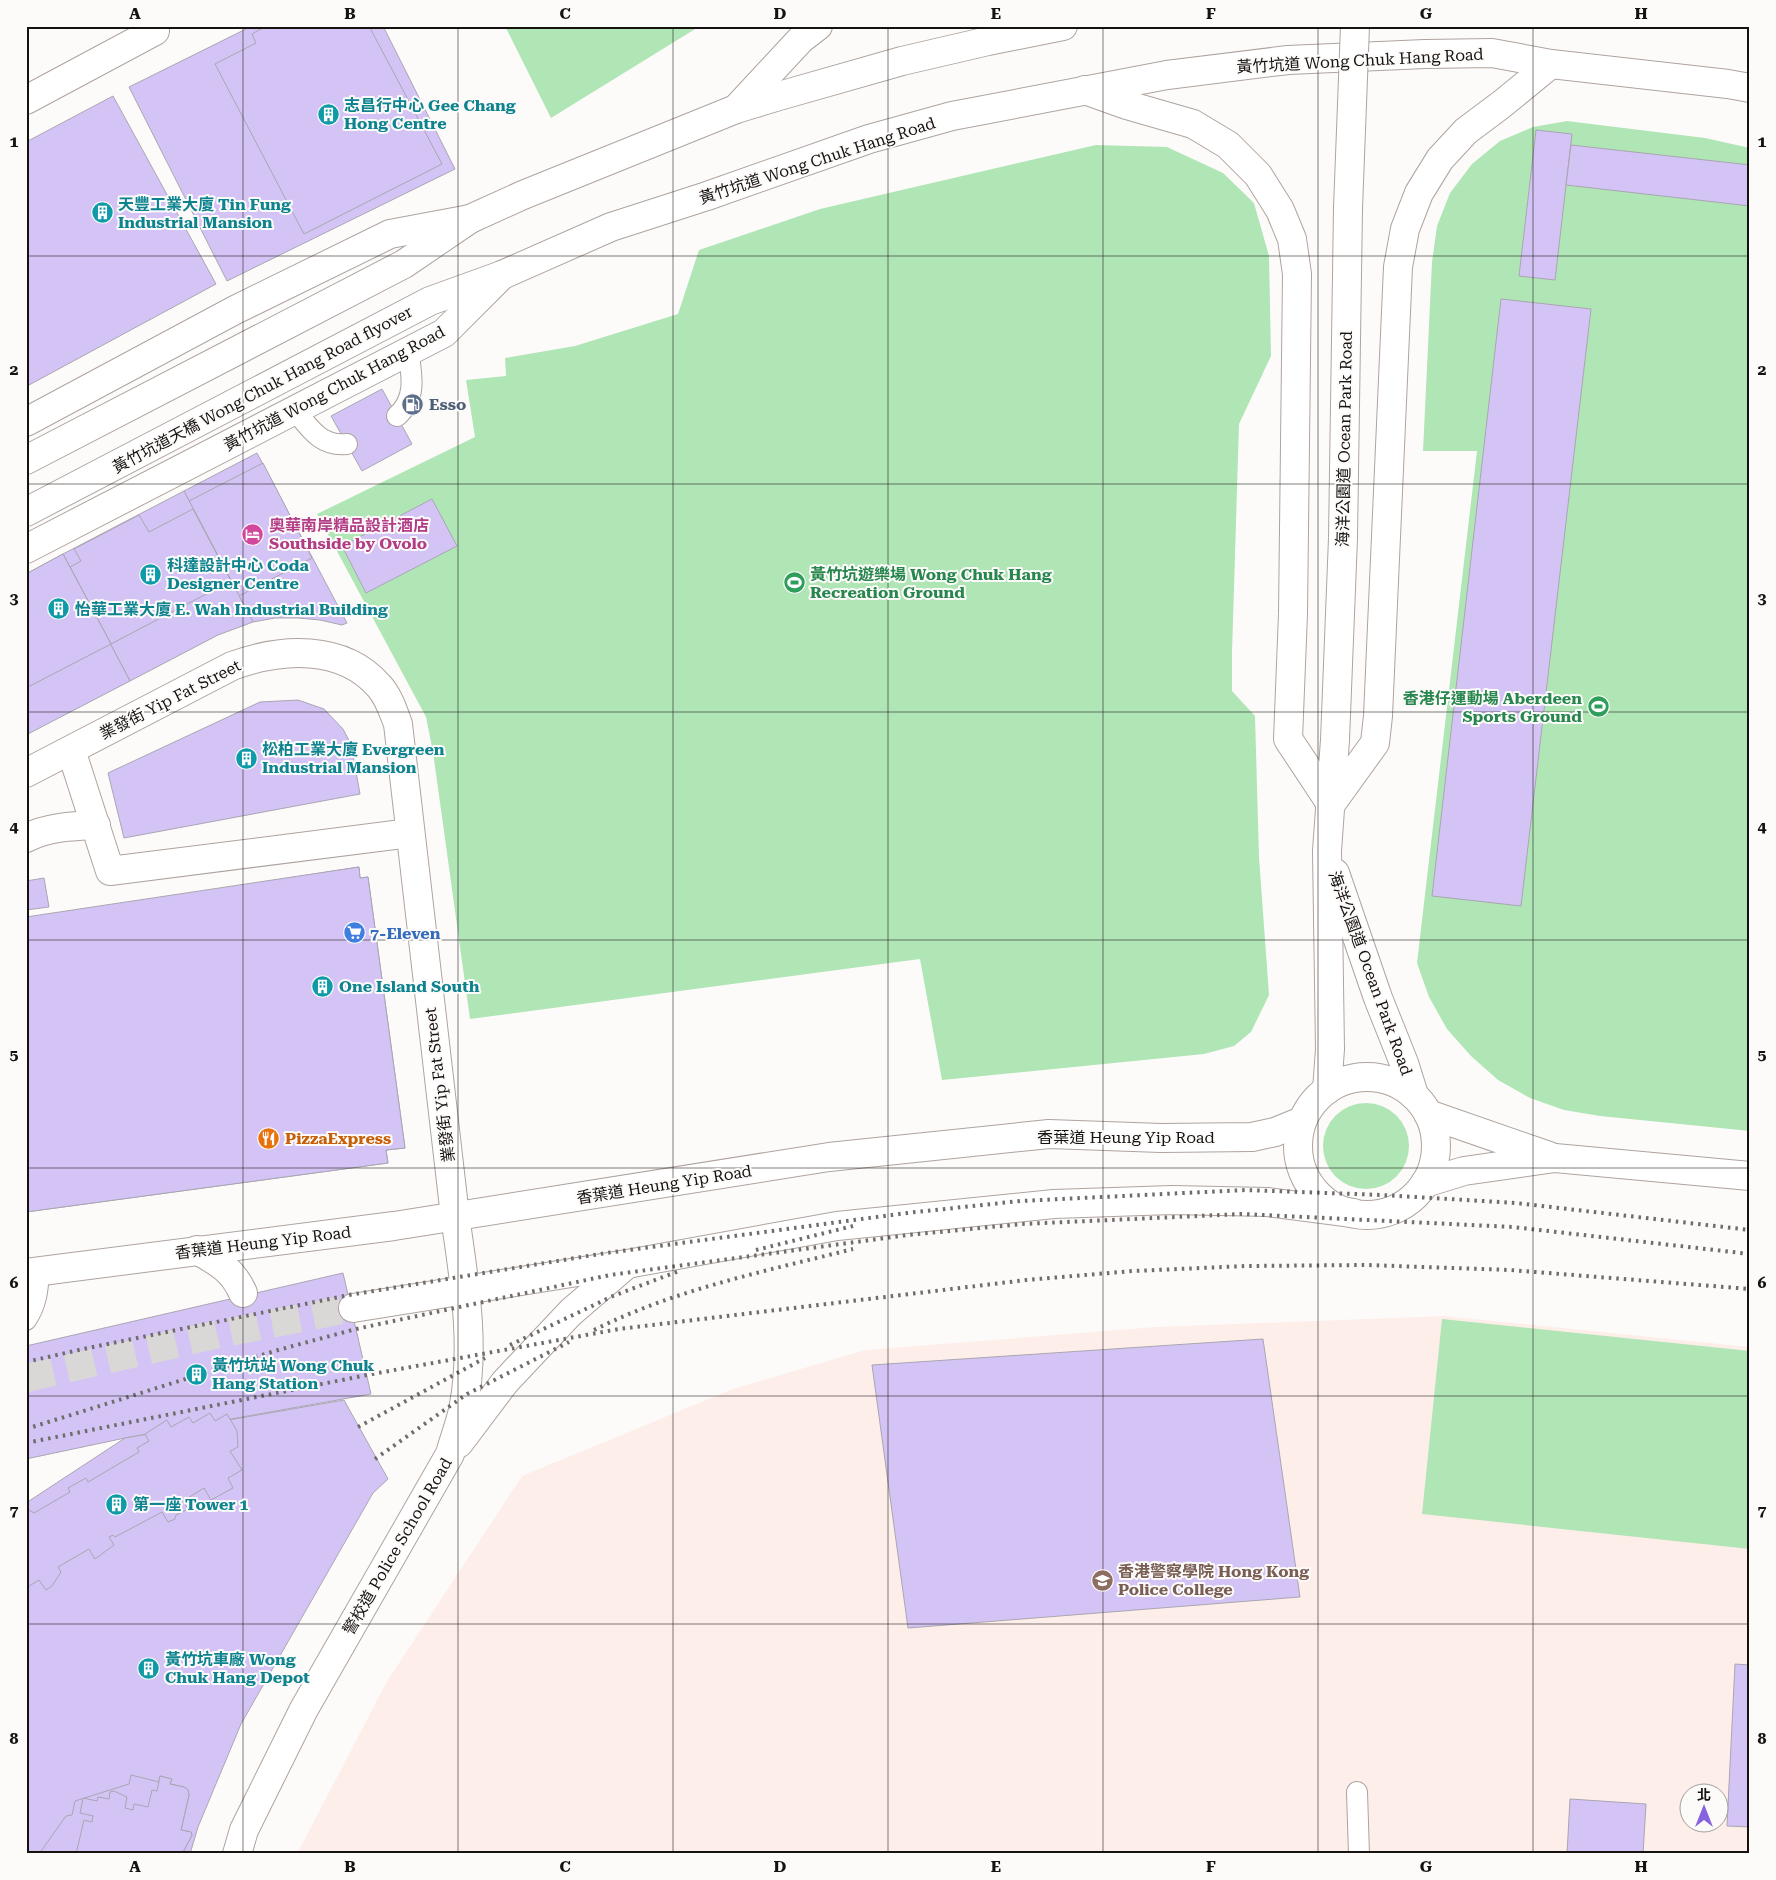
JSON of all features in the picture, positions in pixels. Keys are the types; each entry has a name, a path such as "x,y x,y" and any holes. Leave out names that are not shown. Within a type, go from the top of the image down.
{"main road":[{"path":"736,109 801,39 818,26"},
{"path":"31,458 404,264 470,219 523,195 736,109 819,83 902,61 1063,26"},
{"name":"海洋公園道 Ocean Park Road","path":"1327,1090 1330,1049 1327,851 1332,804 1343,538 1348,208 1355,26"},
{"path":"26,100 155,31"},
{"name":"黃竹坑道 Wong Chuk Hang Road","path":"26,549 444,333 502,276 611,227 869,140 952,116 1167,75 1288,60 1425,54 1492,53 1551,64 1750,88"},
{"path":"1085,90 1127,106 1193,124 1228,145 1258,175 1280,210 1292,238 1297,274 1293,614 1288,739 1332,804 1375,743 1379,706 1398,267 1405,229 1419,193 1440,159 1466,131 1551,64"},
{"path":"26,422 235,310 390,234 470,219"},
{"name":"黃竹坑道天橋 Wong Chuk Hang Road flyover","path":"26,512 430,301 502,276"},
{"name":"業發街 Yip Fat Street","path":"26,773 232,666 254,658 277,653 301,652 324,655 347,662 365,672 380,687 391,704 398,724 455,1216"},
{"path":"71,750 110,871 410,834"},
{"path":"26,838 62,826 96,825"},
{"name":"海洋公園道 Ocean Park Road","path":"1327,851 1378,998 1404,1063 1421,1104 1436,1138 1436,1154 1434,1165 1417,1194 1398,1208 1376,1214 1353,1213 1334,1206 1318,1194 1306,1179 1299,1160 1298,1140 1302,1121 1312,1103 1327,1090 1344,1080 1371,1077 1396,1083 1421,1104 1555,1158"},
{"name":"香葉道 Heung Yip Road","path":"33,1272 394,1226 829,1157 1049,1134 1161,1138 1252,1136 1275,1132 1302,1121"},
{"name":"海洋公園道 Ocean Park Road","path":"1425,1183 1464,1171 1555,1158 1750,1176"},
{"path":"353,1308 465,1288 626,1264 837,1226 1054,1204 1172,1200 1268,1202 1353,1213"},
{"name":"警校道 Police School Road","path":"237,1854 244,1830 304,1709 450,1454 463,1410 468,1370 469,1340 465,1288 455,1216"},
{"path":"196,1250 224,1266 238,1282 244,1293"},
{"path":"450,1454 505,1382 571,1312 626,1264"}],"lane":[{"path":"397,416 407,404 412,390 412,374 408,350"},
{"path":"294,409 322,440 330,444 347,444"},
{"path":"26,1320 36,1302 38,1291 33,1272"},
{"path":"1357,1792 1359,1854"}],"shaded area":[{"name":"香港警察學院 Hong Kong Police College","path":"1444,1316 1750,1347 1750,1854 297,1854 386,1683 522,1476 733,1389 865,1350 1156,1327"}],"green space":[{"path":"505,26 700,26 551,118"},
{"name":"香港仔運動場 Aberdeen Sports Ground","path":"1567,121 1705,138 1750,148 1750,1131 1600,1116 1564,1110 1530,1098 1498,1080 1471,1056 1447,1029 1429,997 1417,963 1477,451 1423,451 1432,262 1437,226 1450,193 1472,164 1500,141 1533,127"},
{"name":"黃竹坑遊樂場 Wong Chuk Hang Recreation Ground","path":"1096,145 1167,147 1223,173 1254,203 1269,256 1271,356 1239,424 1232,653 1232,691 1255,716 1259,857 1269,995 1251,1032 1234,1046 1204,1054 942,1080 920,959 470,1019 433,752 426,717 317,514 475,437 466,380 506,376 505,358 575,346 678,314 699,250 820,209"},
{"path":"1366,1103 1382,1106 1390,1110 1402,1122 1406,1130 1409,1146 1406,1162 1402,1170 1390,1182 1382,1186 1366,1189 1350,1186 1342,1182 1330,1170 1326,1162 1323,1146 1326,1130 1330,1122 1342,1110 1350,1106"},
{"path":"1442,1319 1750,1351 1750,1549 1422,1514"}],"pier":[{"path":"1566,1209 1750,1226 1750,1292 1559,1274 1559,1259 1740,1273 1740,1267 1560,1254 1564,1211"}],"building":[{"path":"252,26 383,26 455,169 227,281 129,87"},
{"name":"志昌行中心 Gee Chang Hong Centre","path":"266,26 369,26 442,164 304,234 215,64 256,43 252,34"},
{"name":"天豐工業大廈 Tin Fung Industrial Mansion","path":"113,96 216,284 29,385 26,380 26,142"},
{"path":"1536,130 1572,134 1555,280 1519,276"},
{"path":"1571,145 1750,165 1750,206 1566,185"},
{"path":"1501,299 1591,309 1521,906 1432,896"},
{"path":"382,389 412,444 362,471 331,416"},
{"name":"奧華南岸精品設計酒店 Southside by Ovolo","path":"257,453 347,623 342,625 298,618 275,618 253,622 184,491"},
{"name":"奧華南岸精品設計酒店 Southside by Ovolo","path":"263,463 312,558 239,596 189,501"},
{"name":"科達設計中心 Coda Designer Centre","path":"184,491 253,622 218,635 130,681 63,554"},
{"path":"432,499 457,546 366,593 342,546"},
{"name":"科達設計中心 Coda Designer Centre","path":"193,509 231,581 111,644 70,567 81,561 74,549 139,515 149,532"},
{"name":"怡華工業大廈 E. Wah Industrial Building","path":"63,554 130,681 26,735 26,574"},
{"name":"怡華工業大廈 E. Wah Industrial Building","path":"63,554 111,644 26,688 26,574"},
{"name":"松柏工業大廈 Evergreen Industrial Mansion","path":"298,700 324,709 343,729 351,744 360,794 124,838 108,773 260,702"},
{"name":"One Island South","path":"359,867 360,878 368,877 405,1148 386,1150 388,1163 26,1212 26,1095 205,1071 208,1093 289,1082 285,1050 272,1052 255,921 268,919 263,882"},
{"path":"359,867 360,878 368,877 405,1148 386,1150 388,1163 26,1212 26,917"},
{"path":"44,878 49,907 26,910 26,881"},
{"name":"黃竹坑站 Wong Chuk Hang Station","path":"343,1273 371,1394 125,1438 26,1459 26,1346"},
{"path":"1263,1339 1300,1597 908,1628 872,1365"},
{"name":"黃竹坑車廠 Wong Chuk Hang Depot","path":"344,1400 388,1479 373,1493 241,1724 198,1827 190,1854 26,1854 26,1503 125,1438"},
{"name":"第一座 Tower 1","path":"210,1413 215,1421 227,1414 237,1431 238,1447 230,1451 242,1470 228,1478 233,1488 211,1500 204,1488 183,1501 188,1509 176,1515 175,1519 168,1522 162,1512 115,1537 113,1535 109,1537 114,1545 95,1559 89,1549 58,1567 61,1572 52,1586 46,1590 39,1580 26,1588 26,1508 34,1513 70,1492 68,1488 86,1478 88,1482 139,1452 137,1448 149,1441 145,1434 167,1420 171,1427 189,1417 193,1423"},
{"path":"1735,1664 1750,1665 1750,1827 1728,1826"},
{"path":"131,1775 159,1782 160,1776 172,1779 170,1784 184,1787 188,1790 189,1795 181,1830 191,1832 192,1835 182,1854 39,1854 66,1816 72,1815 75,1801 129,1784"},
{"path":"160,1776 172,1779 170,1784 184,1787 188,1790 189,1795 181,1830 191,1832 192,1835 182,1854 76,1854 84,1820 92,1822 93,1816 80,1813 83,1798 97,1801 98,1797 109,1799 110,1792 114,1791 127,1797 125,1808 133,1810 134,1804 148,1807 152,1790 157,1791"},
{"path":"1570,1799 1646,1804 1643,1854 1567,1854"}],"tunnel":[{"path":"26,1378 219,1334 353,1308"}],"railway":[{"path":"26,1362 349,1295 606,1253 907,1213 1020,1201 1246,1190 1382,1195 1516,1203 1750,1230"},
{"path":"26,1429 278,1350 356,1329 610,1275 908,1235 1022,1224 1242,1214 1513,1227 1750,1254"},
{"path":"756,1250 853,1226"},
{"path":"594,1330 657,1303 689,1292 754,1273 853,1249"},
{"path":"26,1443 367,1375 619,1329 1026,1280 1133,1271 1246,1266 1367,1265 1510,1270 1750,1289"},
{"path":"510,1345 613,1296 679,1271"},
{"path":"375,1459 467,1394 569,1342"},
{"path":"358,1427 485,1358"}],"place":[{"name":"志昌行中心 Gee Chang Hong Centre","path":"328,114"},
{"name":"天豐工業大廈 Tin Fung Industrial Mansion","path":"102,213"},
{"name":"Esso","path":"413,404"},
{"name":"奧華南岸精品設計酒店 Southside by Ovolo","path":"253,534"},
{"name":"科達設計中心 Coda Designer Centre","path":"151,574"},
{"name":"黃竹坑遊樂場 Wong Chuk Hang Recreation Ground","path":"794,583"},
{"name":"怡華工業大廈 E. Wah Industrial Building","path":"59,609"},
{"name":"香港仔運動場 Aberdeen Sports Ground","path":"1598,707"},
{"name":"松柏工業大廈 Evergreen Industrial Mansion","path":"246,758"},
{"name":"7-Eleven","path":"354,933"},
{"name":"One Island South","path":"323,986"},
{"name":"PizzaExpress","path":"269,1138"},
{"name":"黃竹坑站 Wong Chuk Hang Station","path":"196,1374"},
{"name":"第一座 Tower 1","path":"117,1504"},
{"name":"香港警察學院 Hong Kong Police College","path":"1102,1580"},
{"name":"黃竹坑車廠 Wong Chuk Hang Depot","path":"149,1668"}]}
